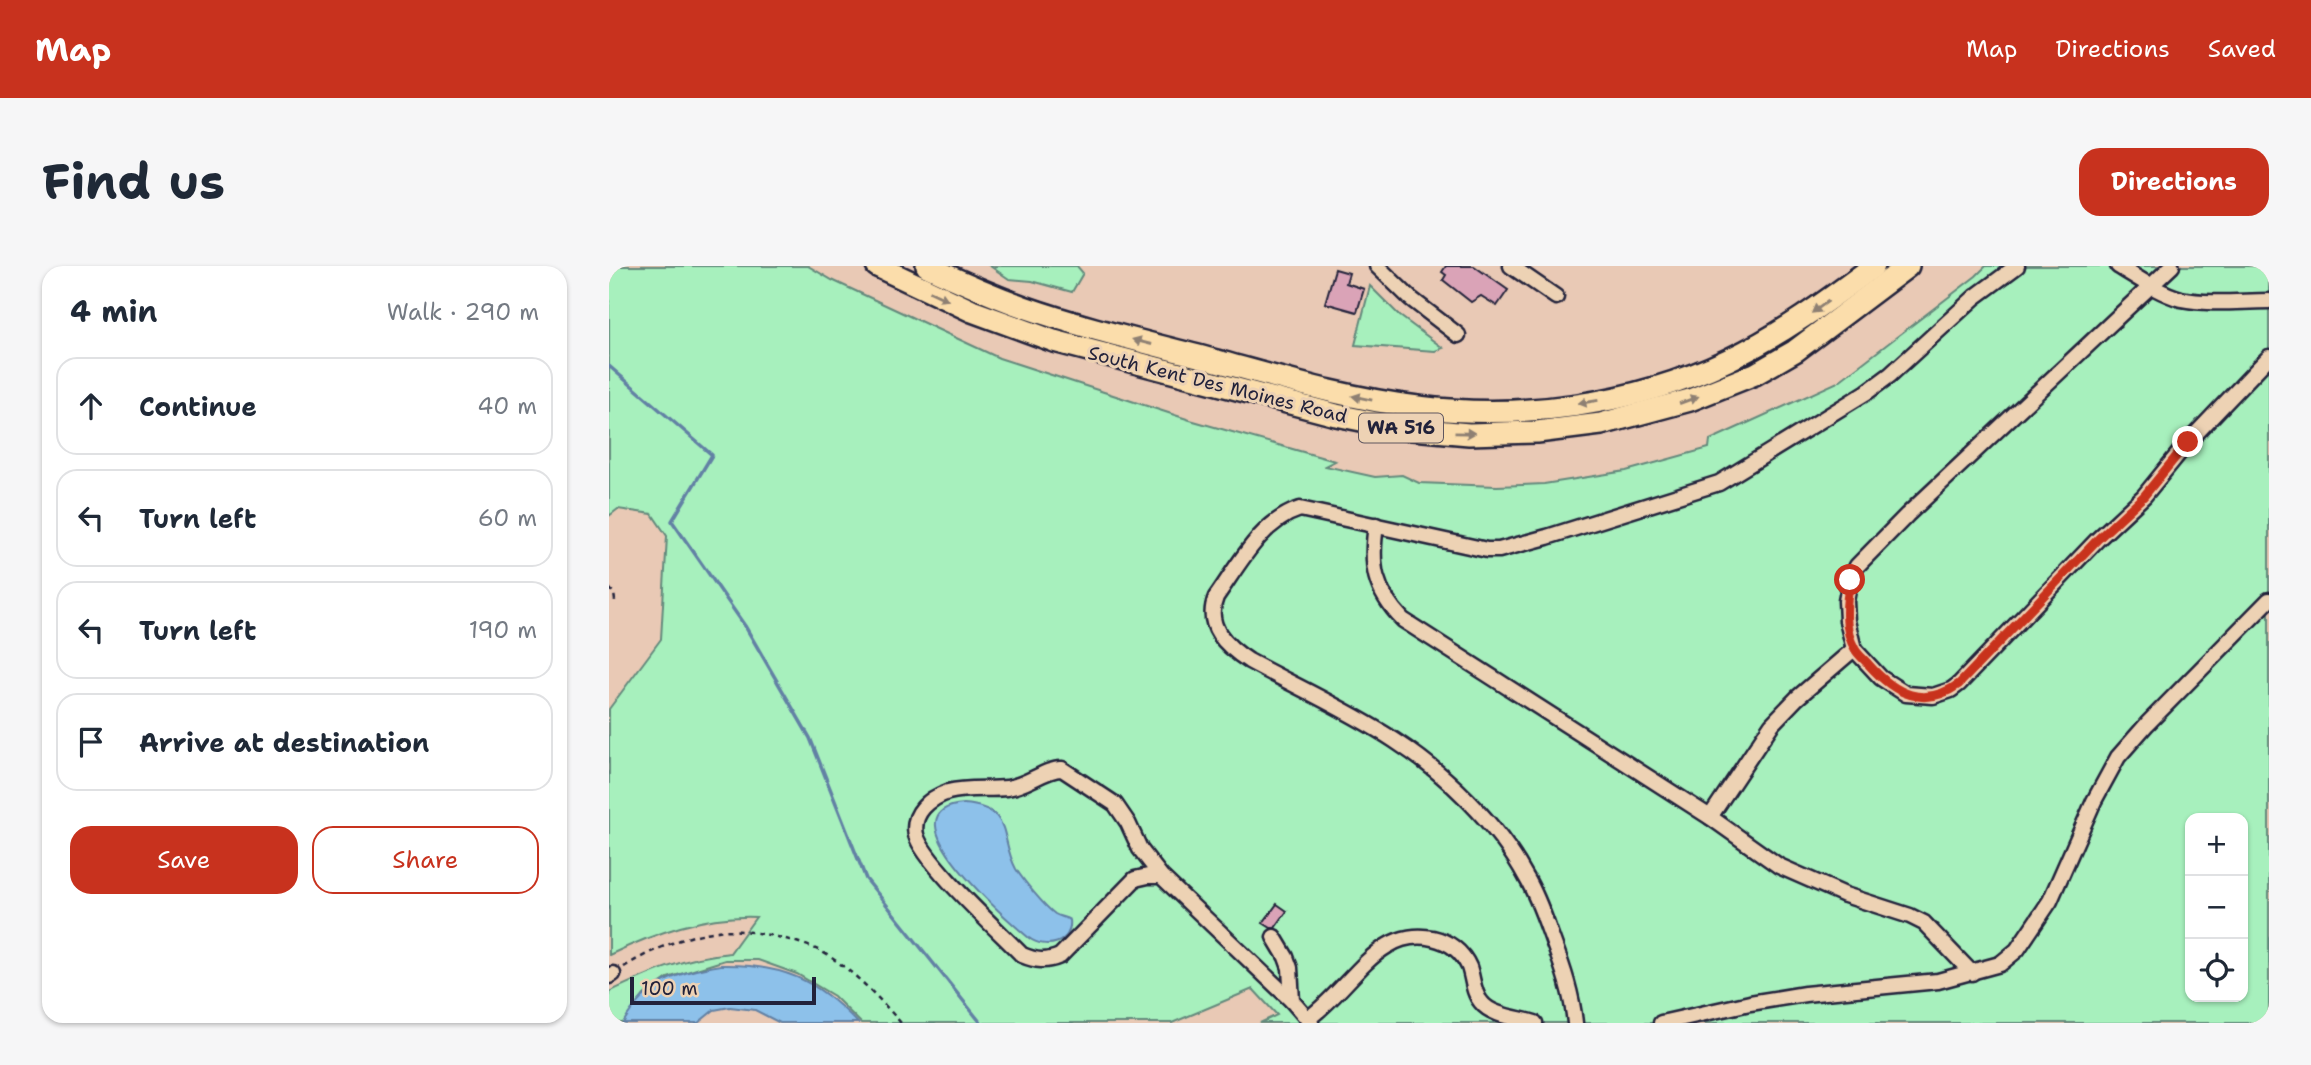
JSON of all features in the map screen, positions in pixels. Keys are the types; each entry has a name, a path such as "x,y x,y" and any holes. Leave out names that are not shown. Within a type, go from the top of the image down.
{"highway":[{"name":"South Kent Des Moines Road","path":"877,266 972,311 1080,349 1336,415 1402,428 1469,434 1537,432 1601,424 1690,400 1755,374 1795,351 1908,266"},
{"name":"South Kent Des Moines Road","path":"927,266 1023,307 1089,328 1289,380 1403,405 1493,411 1599,401 1642,391 1706,369 1770,339 1808,316 1874,266"}],"street":[{"path":"1377,266 1410,298 1458,335"},
{"path":"1511,266 1556,297"},
{"path":"1575,1023 1573,1002 1541,908 1512,853 1476,810 1423,760 1393,740 1249,660 1228,645 1216,629 1211,614 1216,597 1255,541 1290,512 1300,509 1487,550 1499,550 1720,483 1867,392 1890,375 1975,297 2017,266"},
{"path":"2118,266 2151,286 2184,299 2213,302 2269,301"},
{"path":"2172,266 1861,560 1850,580 1846,601 1847,621 1854,649 1881,678 1906,694 1941,695 1959,684 2098,539 2144,496 2188,442 2269,356"},
{"path":"1376,525 1372,550 1380,589 1403,620 1710,817 1779,866 1845,895 1924,923 1972,972"},
{"path":"1661,1023 1805,994 1938,981 2000,964 2017,950 2050,901 2094,801 2118,757 2269,600"},
{"path":"1710,817 1772,724 1797,698 1854,649"},
{"path":"1161,876 1135,880 1060,956 1037,961 1022,955 929,858 916,834 915,824 926,804 941,795 959,790 1019,786 1053,770 1062,769 1115,804 1128,823 1140,849 1161,876 1310,1021 1387,945 1405,938 1425,936 1445,942 1463,957 1479,1001 1486,1008 1535,1023"},
{"path":"1274,937 1290,968 1292,1001"}],"path":[{"path":"609,588 614,593 615,601"},
{"path":"611,974 650,953 720,930 778,937 823,953 869,989 901,1023"}],"green space":[{"path":"609,266 808,266 832,280 999,358 1190,420 1335,461 1325,466 1375,477 1402,475 1419,483 1497,486 1544,484 1626,471 1709,448 1710,440 1838,382 1986,266 2269,266 2269,1023 1260,1023 1277,1015 1253,989 1172,1023 861,1023 834,996 797,974 758,960 725,960 668,978 644,995 623,1023 609,1023 609,992 668,967 698,958 730,953 756,917 699,922 609,955 609,709 661,639 667,536 652,514 618,509 609,516"},
{"path":"990,266 1077,266 1083,273 1072,292 1032,281 1009,279"},
{"path":"1370,286 1400,316 1443,348 1435,351 1355,345"}],"water":[{"path":"964,804 991,811 998,818 1019,874 1050,910 1070,920 1070,928 1063,939 1043,944 1029,938 977,890 957,867 942,845 936,825 942,811"},
{"path":"721,965 762,967 797,977 827,995 858,1023 780,1023 755,1010 730,1007 714,1010 698,1023 623,1023 642,998 664,982 690,971"}],"building":[{"path":"1446,266 1474,266 1508,290 1497,306 1481,296 1471,302 1443,280 1446,275 1442,272"},
{"path":"1335,269 1349,273 1346,283 1364,289 1357,312 1325,303"},
{"path":"1277,904 1287,911 1275,928 1271,928 1263,923"}],"waterway":[{"path":"609,366 712,455 672,521 745,626 810,738 866,879 981,1023"}],"route":[{"path":"1850,580 1846,601 1847,621 1854,649 1881,678 1906,694 1919,697 1941,695 1959,684 2098,539 2144,496 2188,442"}]}
